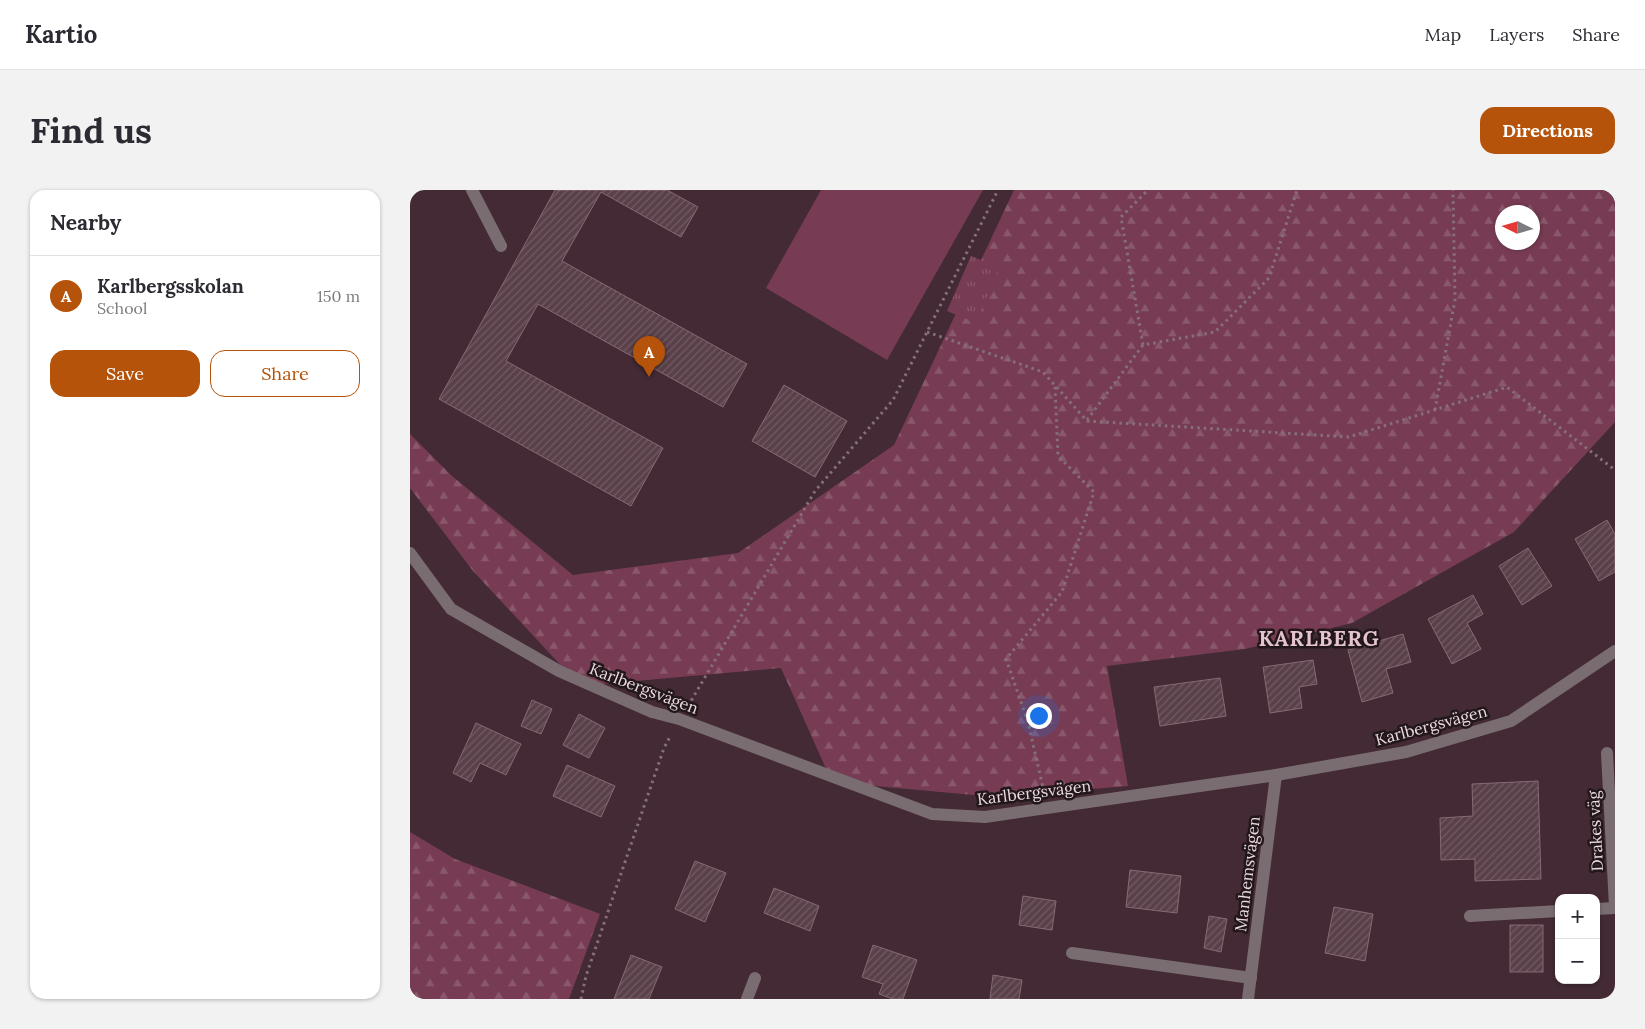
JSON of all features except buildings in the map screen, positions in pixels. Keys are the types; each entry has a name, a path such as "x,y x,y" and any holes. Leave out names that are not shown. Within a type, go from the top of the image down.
{"street":[{"path":"472,190 501,246"},
{"name":"Karlbergsvägen","path":"410,553 452,609 559,671 652,712 679,720 932,814 985,818 1276,775 1406,752 1511,721 1615,651"},
{"name":"Drakes väg","path":"1600,909 1615,907 1607,753"},
{"name":"Manhemsvägen","path":"1248,999 1276,775"},
{"path":"1470,916 1555,911"},
{"path":"1072,954 1251,978"},
{"path":"747,999 755,978"}],"path":[{"path":"581,999 586,976 664,748 815,491 893,400 998,190"},
{"path":"1143,345 1121,217 1148,190"},
{"path":"1087,421 1143,345 1215,332 1269,278 1297,190"},
{"path":"1435,410 1455,300 1453,190"},
{"path":"927,332 1043,372 1087,421 1349,438 1507,387 1615,470"},
{"path":"1044,793 1028,722 1006,659 1062,592 1094,492 1058,456 1055,385"}],"green space":[{"path":"821,190 983,190 887,360 766,288"},
{"path":"1014,190 1615,190 1615,422 1514,532 1352,623 1245,649 1107,666 1128,786 995,797 832,782 781,668 580,686 473,571 410,488 410,434 452,476 573,575 738,553 894,445"},
{"path":"971,256 999,267 976,323 947,311"},
{"path":"410,832 455,859 600,914 569,999 410,999"}],"place":[{"name":"Karlbergsskolan","path":"649,377"}],"district":[{"name":"KARLBERG","path":"1319,638"}]}
